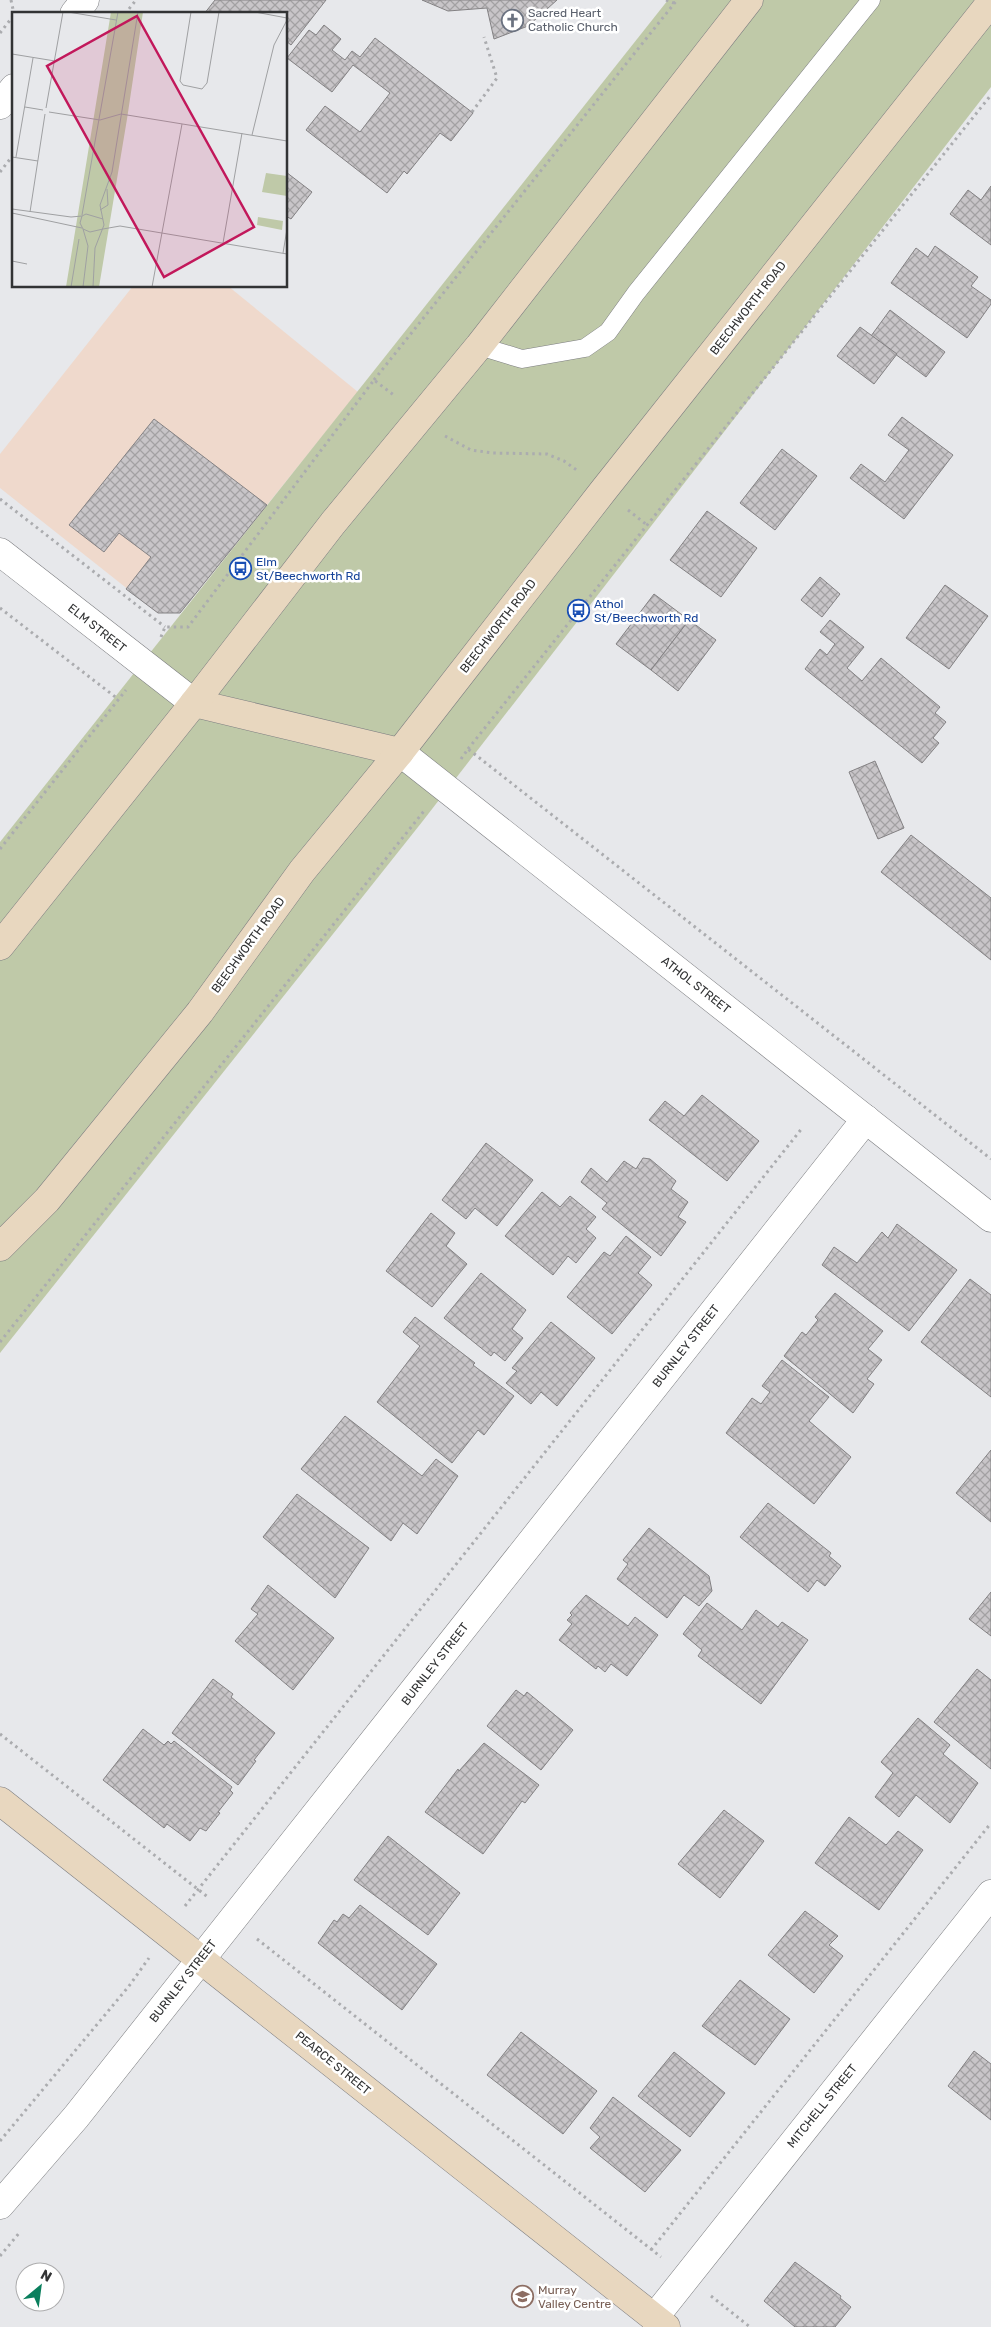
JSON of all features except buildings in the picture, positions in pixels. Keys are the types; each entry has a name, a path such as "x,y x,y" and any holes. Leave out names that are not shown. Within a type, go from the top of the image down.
{"main road":[{"path":"0,946 194,703 333,523 479,346 749,0"},
{"name":"BEECHWORTH ROAD","path":"0,1246 47,1200 194,1019 302,871 400,752 602,491 991,2"},
{"path":"194,703 400,752"},
{"name":"PEARCE STREET","path":"0,1800 660,2322"}],"street":[{"path":"76,12 85,0"},
{"path":"0,106 12,91"},
{"name":"ELM STREET","path":"0,552 194,703"},
{"name":"ATHOL STREET","path":"400,752 991,1218"},
{"name":"BURNLEY STREET","path":"0,2206 76,2117 866,1119"},
{"name":"MITCHELL STREET","path":"660,2322 686,2277 991,1894"}],"lane":[{"path":"479,346 522,359 585,348 608,332 636,293 871,0"}],"path":[{"path":"127,12 136,0"},
{"path":"374,380 675,2 666,0"},
{"path":"0,33 12,18"},
{"path":"472,112 497,78 484,36"},
{"path":"0,1342 442,785 468,749 991,95"},
{"path":"0,172 12,157"},
{"path":"0,499 165,627"},
{"path":"0,608 118,700"},
{"path":"468,749 991,1159"},
{"path":"0,2140 129,1986 197,1888 803,1127"},
{"path":"0,1734 750,2327"},
{"path":"651,2250 991,1823"}],"shaded area":[{"path":"131,288 230,288 358,392 180,613 158,613 0,488 0,454"}],"green space":[{"path":"668,0 991,0 991,87 422,822 0,1353 0,842"}],"place":[{"name":"Sacred Heart Catholic Church","path":"512,20"},
{"name":"Elm St/Beechworth Rd","path":"240,569"},
{"name":"Athol St/Beechworth Rd","path":"578,611"},
{"name":"Murray Valley Centre","path":"522,2297"}]}
